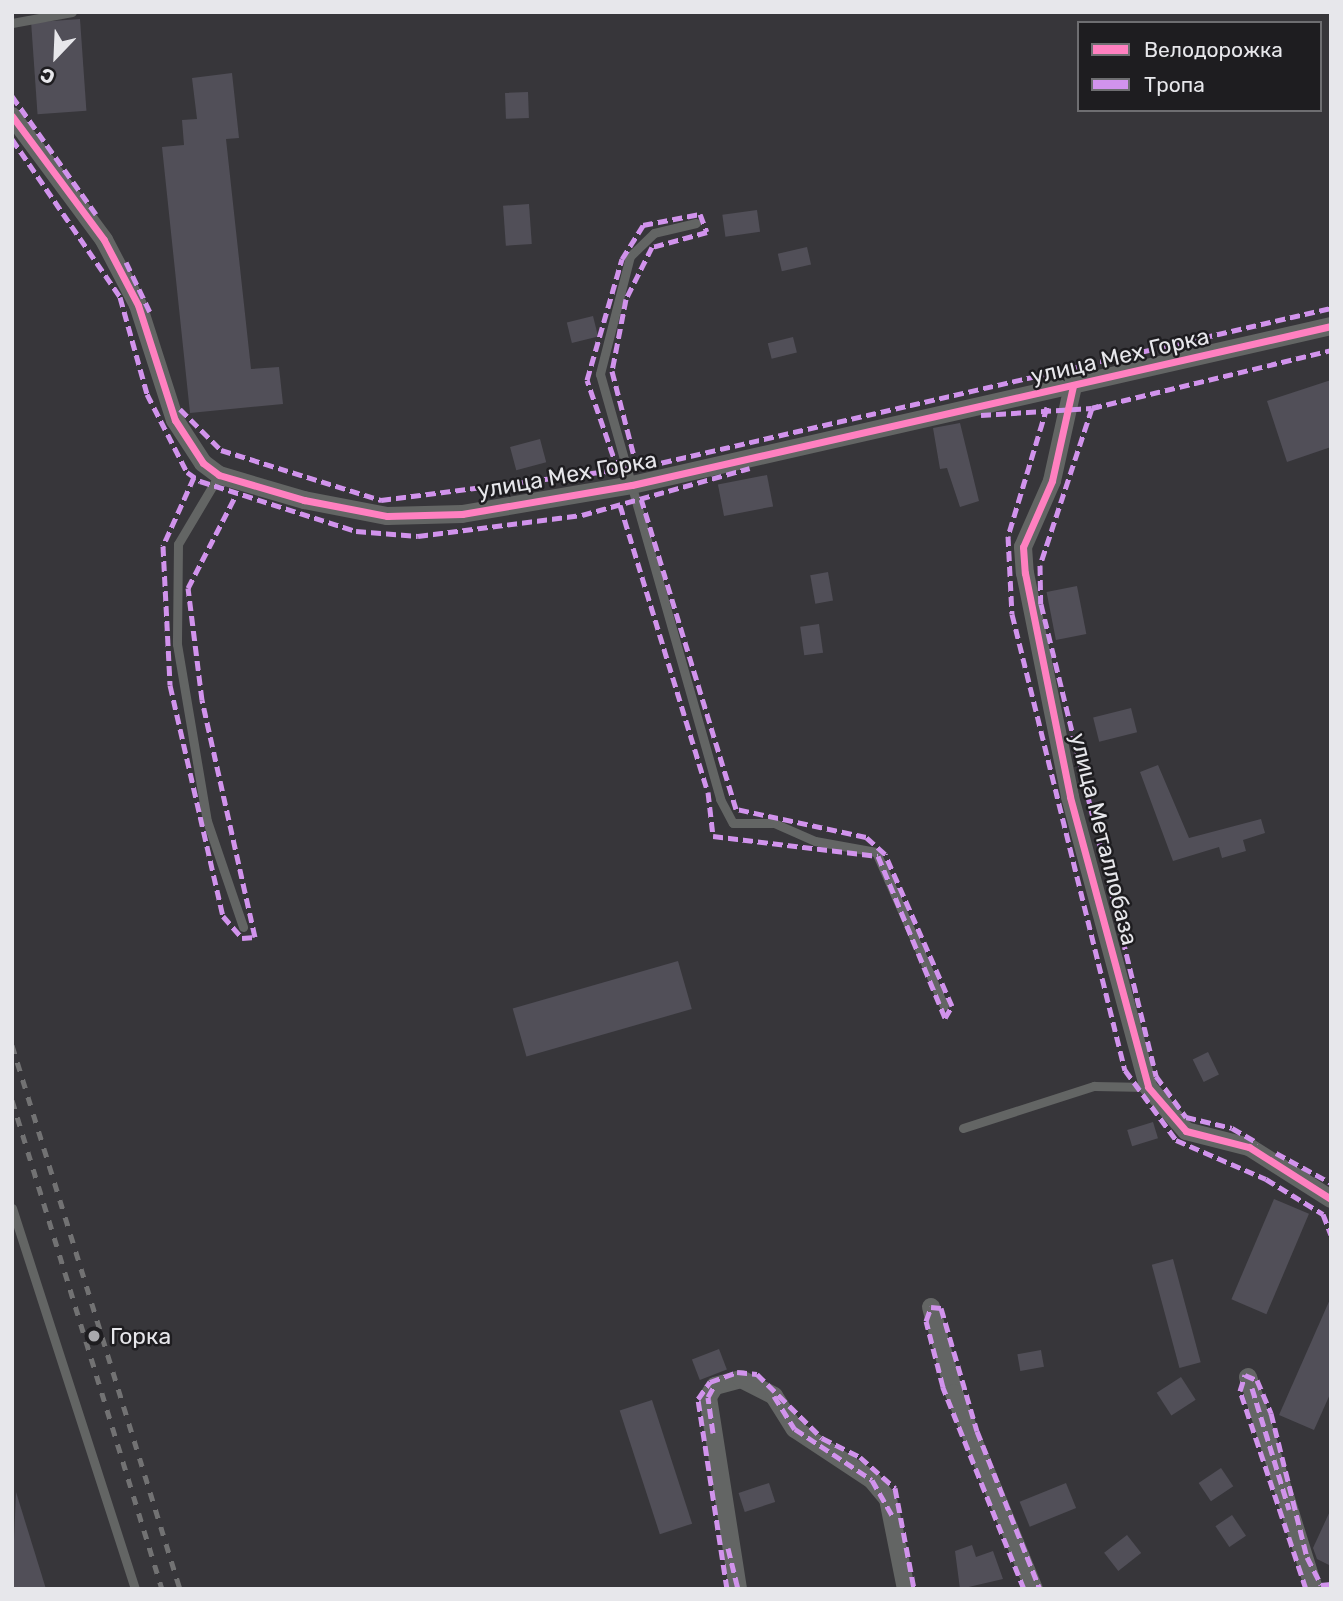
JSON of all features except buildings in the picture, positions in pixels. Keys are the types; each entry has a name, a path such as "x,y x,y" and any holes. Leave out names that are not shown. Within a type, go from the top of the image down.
{"street":[{"name":"улица Мех Горка","path":"12,116 104,240 138,305 175,420 190,450 219,475 387,516 462,514 632,485 1331,326"},
{"name":"улица Металлобаза","path":"1073,386 1052,481 1023,547 1025,573 1070,797 1148,1087 1186,1131 1249,1147 1331,1199"},
{"path":"931,1307 954,1393 1034,1589"},
{"path":"1248,1377 1314,1589"},
{"path":"738,1589 708,1397 715,1386 741,1379 763,1387 795,1429 872,1480 888,1499 906,1589"}],"lane":[{"path":"12,23 72,12"},
{"path":"696,223 654,233 638,244 615,312 600,374 632,485 651,572 727,819 775,823 815,841 876,852 944,1006"},
{"path":"219,475 178,544 177,644 207,821 243,927"},
{"path":"963,1128 1094,1086 1148,1087"},
{"path":"12,1208 135,1589"}],"railway":[{"path":"12,1045 180,1589"},
{"path":"12,1100 162,1589"}],"marked path":[{"path":"12,96 96,214"},
{"path":"12,139 120,297 147,394 187,472 200,481 356,531 418,536 582,515 750,468"},
{"path":"618,470 587,380 622,259 643,225 700,214 707,232 652,247 626,299 612,371 637,468"},
{"path":"126,262 150,312"},
{"path":"180,409 221,450 381,500 647,466 1331,308"},
{"path":"981,415 1092,408 1331,350"},
{"path":"1099,406 1092,408 1040,565 1041,604 1156,1076 1186,1117 1232,1128 1258,1143"},
{"path":"1047,407 1008,536 1012,614 1125,1070 1176,1140 1266,1179 1323,1214 1331,1235"},
{"path":"194,477 163,546 170,685 223,916 242,938 255,937 202,700 188,588 236,495"},
{"path":"620,505 708,792 713,836 878,856 945,1018 952,1006 885,854 866,837 736,809 641,499"},
{"path":"1276,1153 1331,1183"},
{"path":"1024,1589 943,1387 926,1321 931,1307 941,1308 977,1431 1040,1589"},
{"path":"727,1589 698,1399 710,1382 737,1372 757,1374 822,1438 860,1457 895,1488 914,1589"},
{"path":"1306,1589 1240,1391 1245,1375 1257,1380 1271,1413 1307,1557 1321,1585 1331,1584"},
{"path":"713,1433 708,1397 714,1386"},
{"path":"1252,1388 1289,1509"},
{"path":"774,1396 795,1429 872,1480 893,1517"},
{"path":"728,1548 738,1589"}],"cycle path":[{"path":"12,116 104,240 138,305 175,420 203,463 219,475 304,500 387,516 462,514 632,485 1331,326"},
{"path":"1073,386 1052,481 1023,547 1025,573 1070,797 1148,1087 1186,1131 1249,1147 1331,1199"}],"place":[{"name":"Горка","path":"94,1336"}]}
